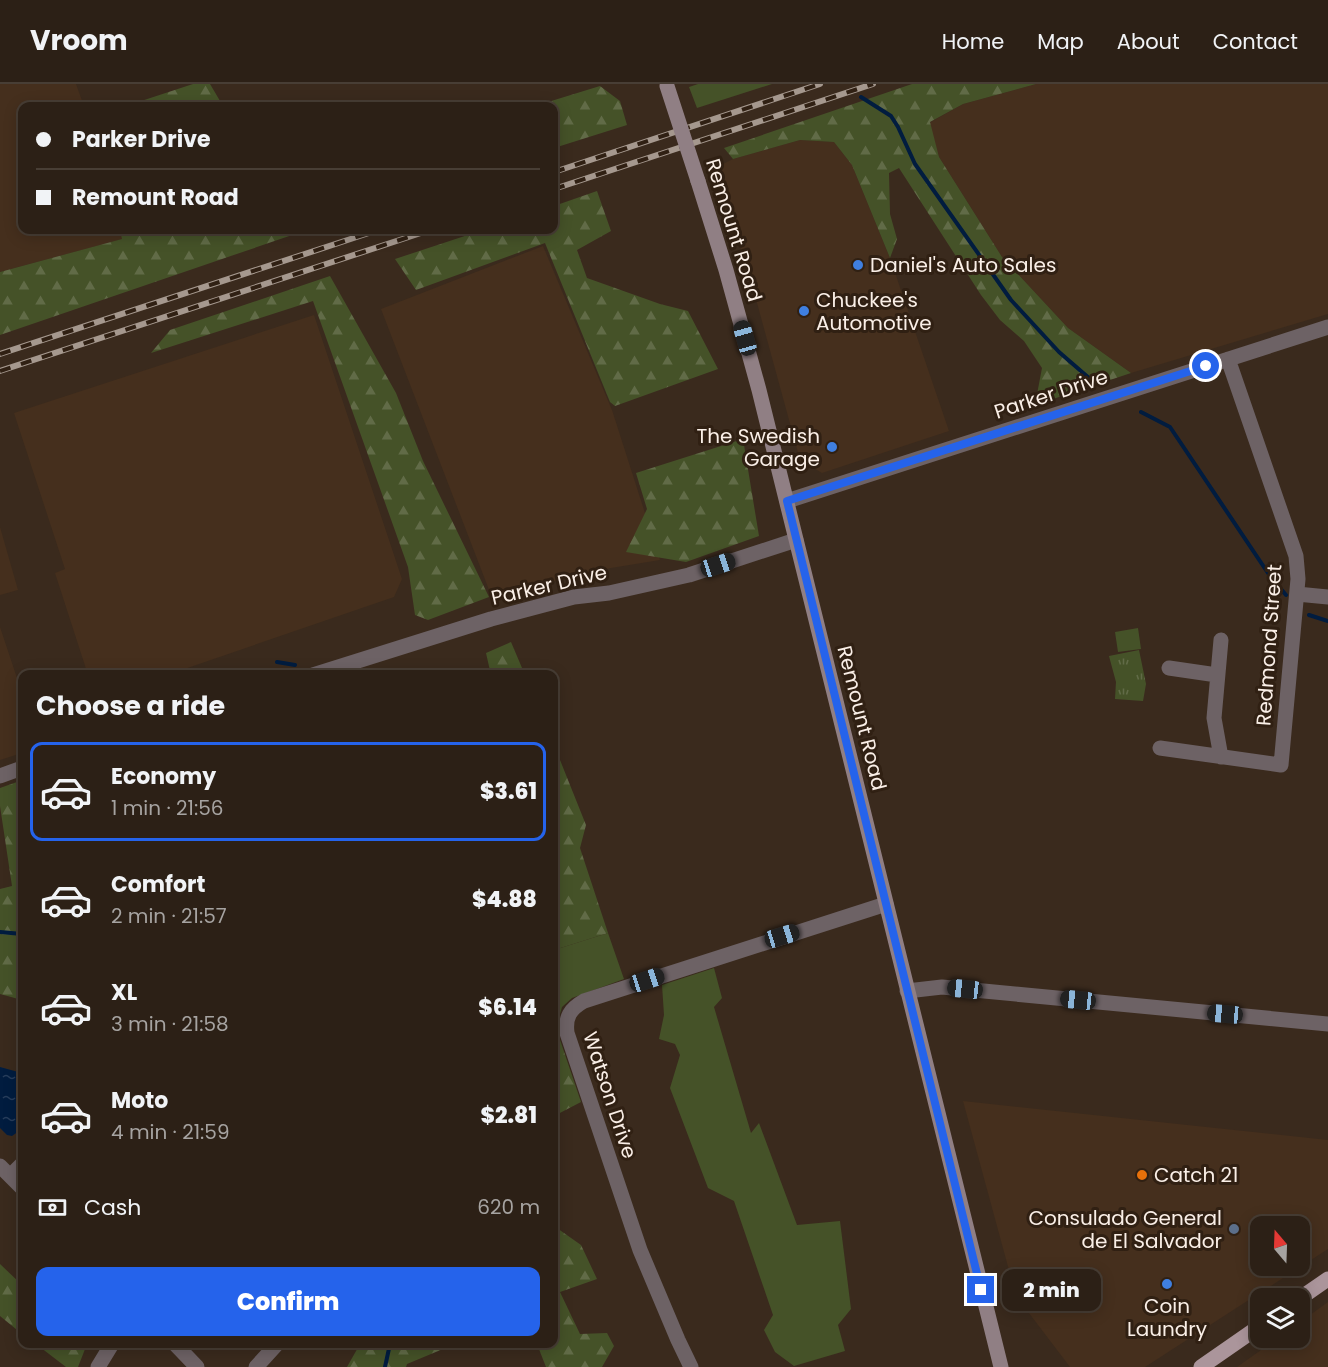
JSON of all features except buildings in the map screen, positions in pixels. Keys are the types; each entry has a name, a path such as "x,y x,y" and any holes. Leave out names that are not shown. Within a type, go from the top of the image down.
{"main road":[{"name":"Remount Road","path":"667,85 745,338 1001,1367"},
{"path":"1310,1291 1328,1279"},
{"path":"1201,1367 1250,1333"}],"street":[{"name":"Parker Drive","path":"787,501 1328,327"},
{"name":"Redmond Street","path":"1221,756 1281,765 1298,568 1294,545 1228,359"},
{"name":"Parker Drive","path":"329,670 491,619 574,597 609,593 689,575 796,540"},
{"path":"1297,594 1328,597"},
{"path":"1160,748 1221,756 1214,718 1221,640"},
{"path":"1169,668 1217,675"},
{"path":"0,776 18,769"},
{"name":"Watson Drive","path":"692,1367 652,1280 629,1218 567,1033 566,1023 569,1014 575,1006 584,1001 886,904"},
{"path":"908,991 942,987 1328,1024"},
{"path":"5,1171 18,1184"},
{"path":"98,1367 110,1348"},
{"path":"179,1348 197,1367"},
{"path":"256,1367 273,1348"}],"shaded area":[{"path":"0,84 76,84 83,102 18,102 18,234 121,234 123,239 0,272"},
{"path":"1036,84 1328,84 1328,314 1131,373 1068,328 1002,257 939,157 929,123 963,104"},
{"path":"800,140 834,142 852,165 890,258 949,431 822,473 800,460 748,270 713,169 733,159"},
{"path":"543,246 612,410 660,560 611,568 491,595 381,309"},
{"path":"314,315 402,579 394,597 182,670 86,670 55,573 65,569 14,413"},
{"path":"0,527 18,590 0,595"},
{"path":"0,627 18,681 18,754 0,760"},
{"path":"963,1101 1328,1140 1328,1249 1310,1261 1310,1216 1250,1216 1250,1276 1286,1276 1268,1288 1250,1288 1250,1299 1145,1367 1070,1367 1016,1296"},
{"path":"1328,1302 1328,1367 1237,1367 1264,1348 1310,1348 1310,1315"}],"green space":[{"path":"193,84 210,84 221,102 138,102"},
{"path":"698,84 772,84 697,108 689,87"},
{"path":"912,84 1036,84 963,104 930,122 939,157 1002,257 1068,328 1131,373 1035,405 1042,368 1024,341 1000,320 981,295 899,168 889,173 890,214 897,239 890,258 852,165 834,142 800,140 733,159 724,148"},
{"path":"600,86 620,101 627,125 558,147 558,102 548,102"},
{"path":"597,191 611,231 577,250 587,278 660,304 688,311 718,369 615,406 610,402 545,243 416,290 395,259 471,234 558,234 558,205"},
{"path":"121,234 295,234 0,335 0,272 122,239"},
{"path":"330,276 396,393 423,461 489,597 428,620 415,615 408,567 313,301 151,353 170,330"},
{"path":"743,439 759,536 686,562 626,552 647,509 636,473"},
{"path":"1138,628 1141,649 1118,652 1115,632"},
{"path":"511,642 523,670 490,670 486,653"},
{"path":"1139,650 1146,684 1143,701 1115,699 1116,682 1109,656"},
{"path":"558,755 586,825 580,848 608,933 558,949"},
{"path":"17,782 18,784 18,999 0,994 0,889 12,886 0,806 0,788"},
{"path":"608,933 624,979 572,998 562,1007 558,1021 558,949"},
{"path":"714,968 722,998 714,1007 751,1133 759,1123 797,1225 840,1221 851,1309 838,1325 845,1351 794,1366 775,1352 764,1330 773,1315 734,1201 708,1188 670,1088 680,1055 675,1044 659,1039 664,1015 662,985"},
{"path":"558,1034 581,1102 558,1114"},
{"path":"558,1229 581,1245 597,1279 560,1292 580,1334 607,1333 614,1346 602,1367 546,1367 539,1348 558,1348"},
{"path":"0,1264 18,1281 18,1331 0,1316"},
{"path":"41,1348 85,1348 78,1367 66,1367"},
{"path":"358,1348 445,1348 407,1364 406,1367 347,1367"}],"water":[{"path":"0,1067 18,1072 18,1132 12,1136 7,1135 0,1128"}],"waterway":[{"path":"861,97 891,116 915,164 1011,300 1059,352 1089,378"},
{"path":"1141,412 1170,427 1270,576 1286,595"},
{"path":"1309,615 1328,621"},
{"path":"277,662 295,665"},
{"path":"0,932 18,934"},
{"path":"385,1367 389,1348"}],"railway":[{"path":"558,171 820,84"},
{"path":"558,188 873,84"},
{"path":"0,354 366,234"},
{"path":"0,371 418,234"}],"place":[{"name":"Daniel's Auto Sales","path":"858,265"},
{"name":"Chuckee's Automotive","path":"804,311"},
{"name":"The Swedish Garage","path":"832,447"},
{"name":"Catch 21","path":"1142,1175"},
{"name":"Consulado General de El Salvador","path":"1234,1229"},
{"name":"Coin Laundry","path":"1167,1284"}],"route":[{"path":"981,1290 787,501 1206,366"}]}
